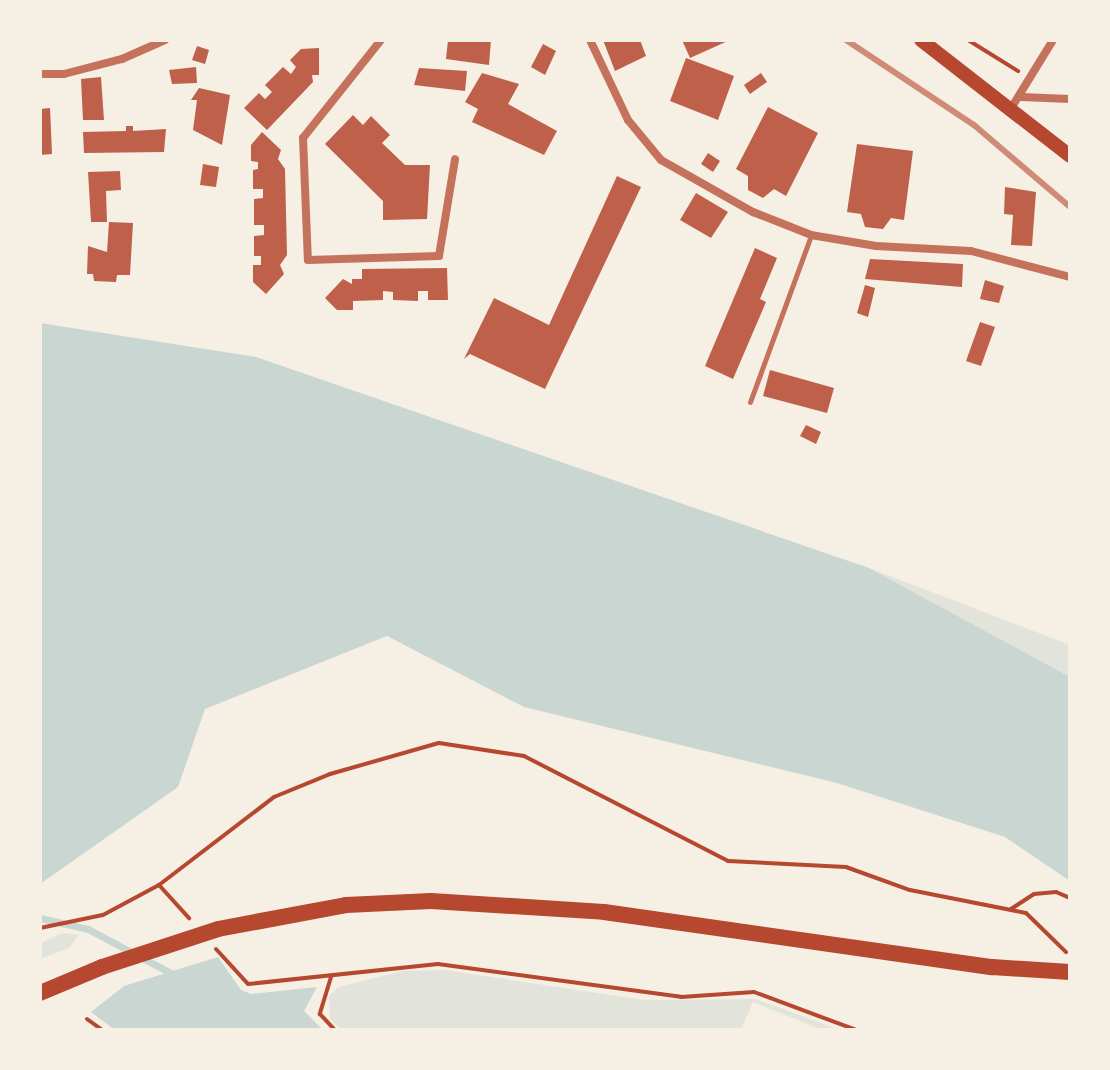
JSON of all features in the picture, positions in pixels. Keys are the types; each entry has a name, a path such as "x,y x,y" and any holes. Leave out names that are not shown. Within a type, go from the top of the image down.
{"main road":[{"path":"921,40 1070,156"},
{"path":"40,993 102,967 213,934 346,905 501,902 992,967 1070,972"}],"street":[{"path":"40,74 64,74 122,59 165,40"},
{"path":"381,40 303,138 308,260 439,256 455,159"},
{"path":"590,40 628,120 661,160 753,212 811,235 876,246 971,251 1070,277"},
{"path":"1009,111 1021,97 1026,78 1053,40"},
{"path":"1021,97 1070,99"}],"lane":[{"path":"750,402 811,235"}],"path":[{"path":"968,40 996,53 1026,78"},
{"path":"40,928 103,915 159,885 274,797 330,774 439,743 524,756 728,861 846,867 910,890 1011,909 1038,921 1070,957"},
{"path":"159,885 198,929"},
{"path":"1011,909 1034,894 1056,892 1070,898"},
{"path":"213,934 248,984 438,964 681,997 754,992 856,1030"},
{"path":"331,977 320,1014 335,1030"},
{"path":"87,1019 102,1030"}],"shaded area":[{"path":"40,323 256,357 869,568 1070,677 1070,881 1005,837 837,783 524,707 387,636 205,709 178,787 40,884"},
{"path":"869,568 1070,645 1070,677"},
{"path":"63,933 79,935 69,948 40,959 40,943"},
{"path":"218,957 241,990 251,994 317,987 304,1011 323,1030 115,1030 91,1012 124,986"},
{"path":"445,970 644,1000 756,999 840,1030 822,1030 753,1002 741,1030 341,1030 330,1019 329,996 338,987 402,971"}],"building":[{"path":"448,40 491,40 489,65 446,59"},
{"path":"603,40 640,40 646,56 615,71"},
{"path":"682,40 730,40 690,58"},
{"path":"543,44 556,51 545,75 531,67"},
{"path":"197,46 209,50 205,64 192,60"},
{"path":"319,48 319,75 312,75 313,82 267,130 244,108 259,93 265,99 272,92 265,85 283,67 291,74 296,67 290,60 301,49"},
{"path":"686,58 734,76 718,120 670,101"},
{"path":"196,67 197,83 172,84 169,70"},
{"path":"419,68 467,71 465,91 414,85"},
{"path":"482,73 519,84 508,104 557,131 544,155 472,122 478,109 465,102"},
{"path":"761,73 767,82 750,94 744,85"},
{"path":"101,77 104,120 83,120 81,79"},
{"path":"199,88 230,95 222,145 193,130 197,100 191,100"},
{"path":"768,107 818,133 786,196 774,189 763,198 748,190 748,176 736,169"},
{"path":"50,108 52,154 40,155 40,109"},
{"path":"353,115 363,125 371,116 390,135 382,143 405,165 430,165 427,219 383,220 383,201 325,144"},
{"path":"126,126 133,126 133,131 166,129 164,152 84,153 83,132 126,131"},
{"path":"262,132 281,150 278,159 285,169 287,255 280,265 284,274 266,294 253,282 253,265 261,265 261,256 254,256 254,236 264,235 264,225 254,225 254,199 263,198 263,189 253,189 253,170 258,169 258,162 251,161 251,145"},
{"path":"857,144 913,151 904,220 891,218 883,229 865,227 861,214 847,212"},
{"path":"708,153 720,161 713,172 701,164"},
{"path":"203,164 219,167 216,187 200,185"},
{"path":"120,171 121,190 106,191 107,222 91,222 88,172"},
{"path":"617,176 641,187 545,389 470,354 464,359 494,298 549,325"},
{"path":"1005,187 1036,192 1032,246 1011,245 1013,215 1004,214"},
{"path":"696,193 728,212 711,238 680,220"},
{"path":"109,222 133,223 130,275 117,275 116,282 94,281 93,274 87,274 88,246 107,252"},
{"path":"755,248 777,258 760,299 766,302 733,379 705,366"},
{"path":"870,259 963,264 962,287 865,279"},
{"path":"447,268 448,300 428,300 428,291 418,291 418,301 393,300 393,292 383,291 383,300 353,301 353,310 337,310 325,298 343,279 352,284 352,279 362,279 362,269"},
{"path":"985,280 1004,286 999,303 980,299"},
{"path":"865,285 875,288 868,317 857,313"},
{"path":"980,322 995,327 981,366 966,361"},
{"path":"770,370 834,388 827,413 763,396"},
{"path":"806,425 821,432 816,444 800,436"}],"waterway":[{"path":"40,918 88,929 180,978"}],"railway":[{"path":"846,40 974,125 1070,207"}]}
